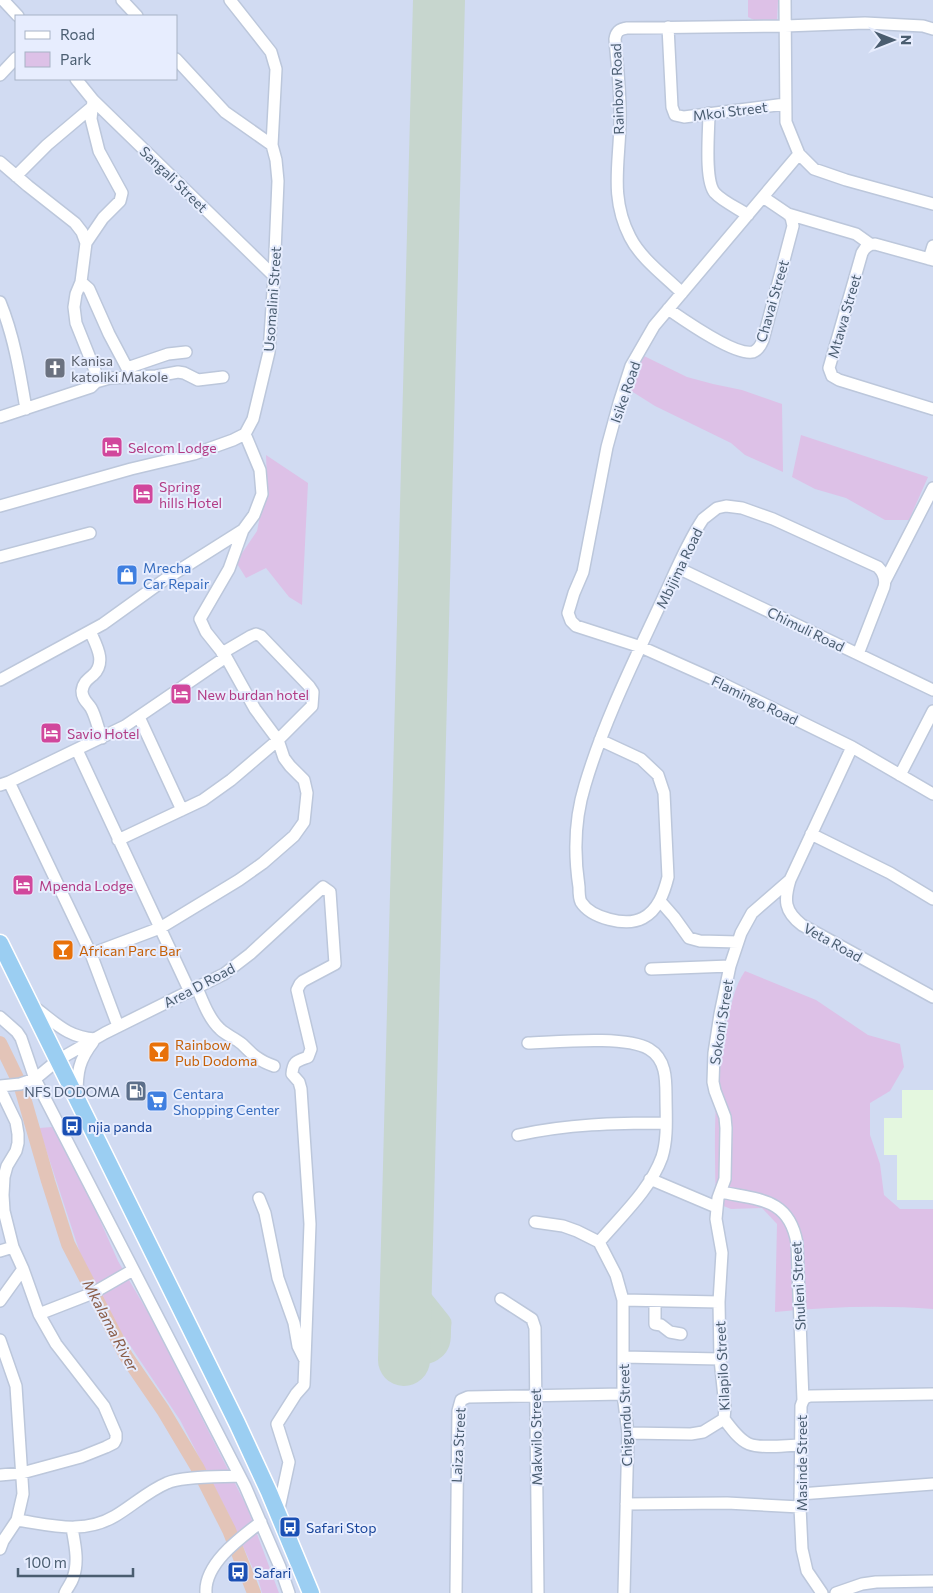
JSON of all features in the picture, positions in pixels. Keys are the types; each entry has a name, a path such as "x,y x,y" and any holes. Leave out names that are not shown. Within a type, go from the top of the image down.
{"highway":[{"path":"0,942 237,1423 278,1513 311,1593"}],"street":[{"path":"3,0 17,15"},
{"path":"122,0 136,15"},
{"name":"Usomalini Street","path":"230,0 271,52 276,69 272,145 278,181 269,352 253,419 245,434"},
{"path":"785,0 786,122 799,154 814,169 846,180 932,200"},
{"name":"Rainbow Road","path":"682,293 646,258 630,238 621,211 616,177 620,120 616,35 621,29 865,23 923,26 933,29"},
{"name":"Mkoi Street","path":"668,28 672,112 678,117 785,104"},
{"path":"0,75 15,59"},
{"path":"178,61 225,112 272,145"},
{"name":"Sangali Street","path":"77,80 93,104 274,276"},
{"path":"16,176 93,104"},
{"path":"93,104 91,118 100,151 122,193 120,201 103,218 86,243 81,282 76,294 74,307 76,323 96,373 96,382"},
{"path":"709,113 708,176 711,186 716,194 748,214"},
{"name":"Isike Road","path":"570,621 568,612 582,572 607,447 618,403 631,366 654,326 799,154"},
{"path":"0,162 76,223 86,243"},
{"path":"763,197 788,214 856,234 870,244 882,245 931,260 933,246"},
{"name":"Chavai Street","path":"668,309 711,338 747,352 758,349 763,340 793,226 788,214"},
{"name":"Mtawa Street","path":"870,244 862,253 829,368 832,376 839,380 933,408"},
{"path":"81,282 89,289 108,334 128,372"},
{"path":"0,302 13,344 26,409"},
{"path":"0,416 90,387 96,382 128,372 168,354 186,352"},
{"path":"128,372 156,376 178,372 198,380 223,377"},
{"path":"0,506 131,469 194,454 245,434 260,470 262,494 254,515 243,530 229,569 200,619 206,632 224,655 255,709 278,740 284,758 304,780 307,793 304,822 294,836 263,863 239,880 160,928 91,954"},
{"path":"858,654 885,581 933,488"},
{"name":"Mbijima Road","path":"600,740 641,759 658,775 664,793 668,877 660,901 644,917 635,920 605,919 591,912 581,901 577,878 577,829 584,787 600,740 641,647 703,519 717,508 726,506 742,508 773,519 878,567 882,571 885,581"},
{"path":"0,680 103,624 167,578 243,530"},
{"path":"0,557 90,533"},
{"name":"Chimuli Road","path":"678,568 933,690"},
{"name":"Flamingo Road","path":"570,621 576,626 641,647 715,680 852,747 933,794"},
{"path":"90,631 99,652 100,661 95,673 85,681 82,690 83,698 91,709 102,738"},
{"path":"118,840 202,800 231,780 278,740 312,706 313,692 309,686 266,640 256,634 251,636 139,717 102,738 5,784 91,954 118,1026"},
{"path":"900,775 933,711"},
{"path":"139,717 182,810"},
{"name":"Veta Road","path":"852,747 790,880 786,900 789,913 802,925 933,997"},
{"path":"77,750 160,928 193,990 220,1030 242,1044 258,1059 274,1066"},
{"path":"811,834 890,873 933,898"},
{"name":"Sokoni Street","path":"719,1302 722,1253 717,1227 716,1206 725,1179 726,1128 713,1082 714,1053 720,1014 730,966 741,933 752,913 790,880"},
{"name":"Area D Road","path":"35,1079 58,1060 118,1026 224,974 238,964 322,887 330,892 335,964 303,981 297,990 311,1050 308,1057 296,1061 292,1066 292,1074 299,1082 301,1089 310,1224 305,1360"},
{"path":"660,901 689,938 700,942 738,942"},
{"path":"651,969 730,966"},
{"path":"30,1004 59,1028 79,1036 95,1039 80,1063 77,1099"},
{"path":"0,1016 22,1038 35,1079 239,1476 261,1522 289,1593"},
{"path":"528,1043 621,1041 649,1049 661,1061 666,1075 666,1134 662,1156 640,1193 599,1242 563,1226 535,1222"},
{"path":"0,1475 22,1473 81,1457 114,1443 116,1439 116,1434 104,1406 56,1344 39,1314 23,1269 4,1229 4,1177 18,1143 18,1134 16,1122 0,1088 35,1079"},
{"path":"518,1135 549,1128 595,1124 666,1123"},
{"path":"650,1179 716,1206"},
{"name":"Shuleni Street","path":"721,1192 770,1203 789,1219 794,1231 797,1244 803,1400"},
{"path":"259,1198 265,1213 278,1278 294,1323 298,1346 305,1360 304,1385 277,1424 289,1462 278,1513"},
{"name":"Chigundu Street","path":"599,1242 616,1275 623,1300 623,1394 628,1433 624,1593"},
{"path":"0,1251 13,1247"},
{"path":"0,1301 23,1269"},
{"path":"39,1314 94,1293 133,1270"},
{"name":"Makwilo Street","path":"501,1299 528,1316 534,1322 535,1328 538,1593"},
{"path":"623,1300 719,1302"},
{"path":"655,1301 655,1324 661,1325 670,1332 681,1334"},
{"name":"Kilapilo Street","path":"628,1433 691,1434 703,1432 724,1419 725,1406 720,1359 719,1302"},
{"path":"0,1340 16,1386 23,1494 17,1520 1,1544"},
{"path":"623,1357 720,1359"},
{"name":"Laiza Street","path":"456,1593 456,1482 458,1405 461,1400 468,1397 623,1394"},
{"name":"Masinde Street","path":"822,1593 811,1579 804,1560 800,1507 801,1406 803,1400 810,1396 933,1394"},
{"path":"724,1419 741,1439 749,1444 760,1446 800,1445"},
{"path":"17,1520 72,1528 103,1522 166,1483 239,1476"},
{"path":"800,1494 933,1484"},
{"path":"626,1504 727,1503 800,1507"},
{"path":"206,1593 206,1587 213,1568 234,1543 261,1522"},
{"path":"65,1593 73,1580 75,1569 76,1556 72,1528"},
{"path":"836,1593 868,1583 933,1581"}],"shaded area":[{"path":"0,0 933,0 933,1593 0,1593"},
{"path":"902,1090 933,1090 933,1200 897,1200 897,1155 884,1155 884,1118 902,1118"}],"green space":[{"path":"748,0 778,0 777,21 756,21 748,17"},
{"path":"644,356 687,377 742,390 782,404 783,472 745,455 731,443 655,406 628,389"},
{"path":"801,435 928,477 909,520 885,520 846,498 815,489 792,477"},
{"path":"266,455 308,483 302,605 289,597 266,568 246,578 236,562 257,531 267,482"},
{"path":"745,971 816,1000 868,1035 900,1044 904,1067 890,1091 870,1103 870,1135 880,1164 884,1195 900,1209 933,1209 933,1309 854,1307 775,1312 777,1224 762,1208 731,1209 716,1203 715,1132 720,1060 729,1013 739,981"},
{"path":"52,1127 87,1191 118,1261 150,1316 247,1507 279,1593 262,1593 259,1582 229,1515 180,1420 115,1323 80,1253 39,1128"}],"waterway":[{"name":"Mkalama River","path":"0,1043 20,1084 68,1244 126,1356 163,1410 197,1467 229,1530 254,1593"}],"taxiway":[{"path":"405,1357 426,1354 435,1349 440,1340 441,1323 406,1279"}],"runway":[{"path":"404,1360 439,0"}],"place":[{"name":"Kanisa katoliki Makole","path":"55,368"},
{"name":"Selcom Lodge","path":"112,447"},
{"name":"Spring hills Hotel","path":"143,494"},
{"name":"Mrecha Car Repair","path":"127,575"},
{"name":"New burdan hotel","path":"181,694"},
{"name":"Savio Hotel","path":"51,733"},
{"name":"Mpenda Lodge","path":"23,885"},
{"name":"African Parc Bar","path":"63,950"},
{"name":"Rainbow Pub Dodoma","path":"159,1052"},
{"name":"NFS DODOMA","path":"136,1091"},
{"name":"Centara Shopping Center","path":"157,1101"},
{"name":"njia panda","path":"72,1126"},
{"name":"Safari Stop","path":"290,1527"},
{"name":"Safari","path":"238,1572"}]}
